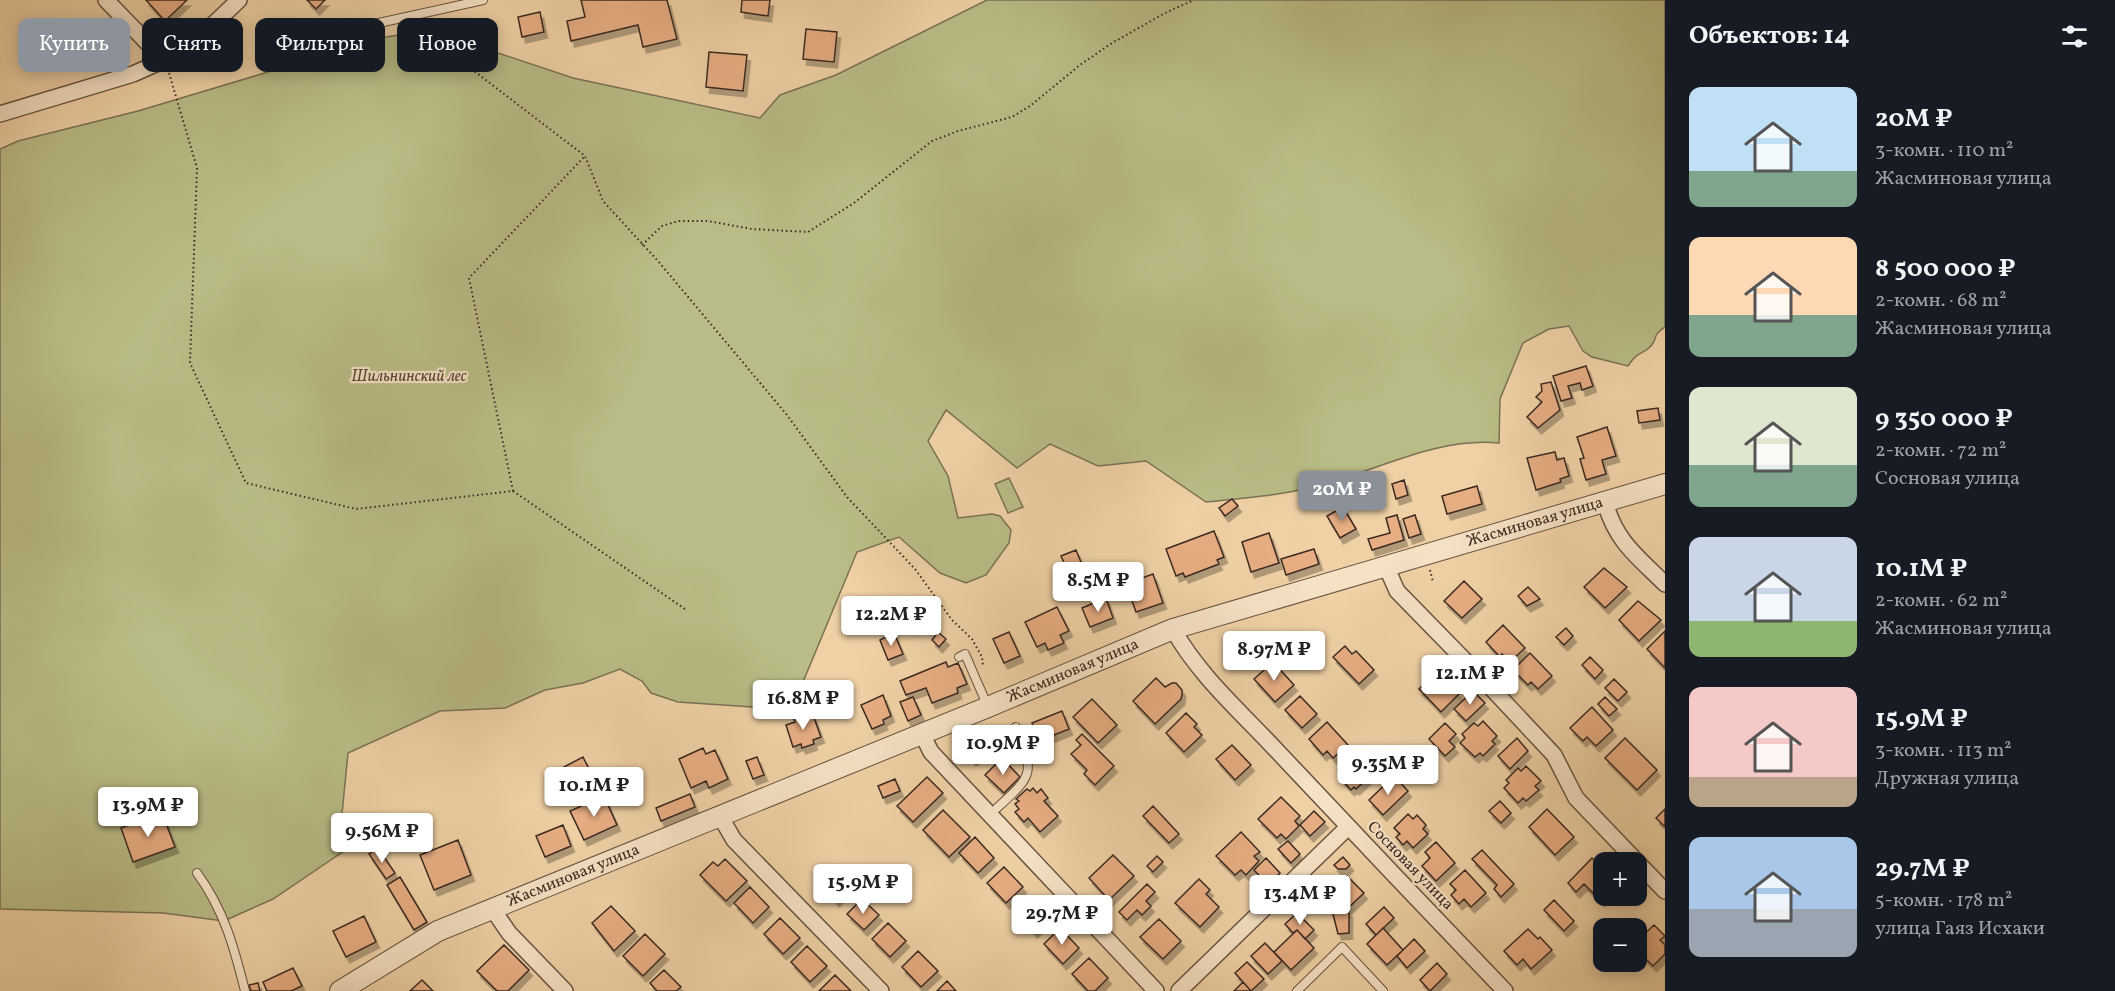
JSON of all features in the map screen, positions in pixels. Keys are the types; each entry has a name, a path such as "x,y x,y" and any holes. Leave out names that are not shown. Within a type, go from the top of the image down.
{"street":[{"path":"106,0 142,37"},
{"path":"220,18 239,0"},
{"path":"0,114 142,70"},
{"name":"Жасминовая улица","path":"340,991 427,937 492,908 988,707 1173,629 1665,484"},
{"path":"1605,502 1611,523 1621,540 1665,584"},
{"path":"1386,566 1397,591 1554,755 1576,798 1665,891"},
{"name":"Сосновая улица","path":"1173,629 1186,652 1347,828 1505,991"},
{"path":"922,734 931,752 945,768 1156,991"},
{"path":"720,816 734,840 881,991"},
{"path":"1179,991 1347,828"},
{"path":"492,908 508,933 565,991"}],"lane":[{"path":"385,21 483,0"},
{"path":"959,657 965,654 988,707"},
{"path":"997,808 1024,783 1028,776 1025,749 1016,727"},
{"path":"197,873 212,895 232,941 245,991"},
{"path":"1297,991 1342,947 1383,991"}],"path":[{"path":"642,245 662,226 678,221 708,221 753,230 808,232 854,203 932,141 1012,117 1030,106 1080,64 1112,43 1167,12 1194,0"},
{"path":"403,17 585,156 603,201 658,261 787,415 847,498 915,569 952,620 972,639 982,657 983,671 979,686"},
{"path":"168,72 197,168 190,363 246,483 356,508 513,491 685,609"},
{"path":"513,491 469,278 585,156"}],"green space":[{"name":"Шильнинский лес","path":"987,0 1665,0 1665,327 1658,332 1651,346 1637,355 1628,366 1592,357 1583,351 1569,326 1549,329 1523,343 1500,399 1499,443 1477,442 1433,449 1325,484 1296,491 1251,497 1206,502 1146,461 1098,466 1050,444 1017,468 946,410 928,441 948,476 958,518 992,514 1000,516 1011,530 1009,543 986,575 966,583 940,573 899,537 857,552 803,682 769,708 678,702 651,693 642,681 620,669 583,683 545,690 505,708 440,711 348,753 341,824 347,849 273,899 224,921 163,913 0,909 0,149 18,141 138,111 268,72 385,72 385,37 397,35 397,72 498,72 498,53 573,78 760,118 780,95 836,75"},
{"path":"1009,478 1023,507 1008,513 995,484"}],"building":[{"path":"146,0 187,0 168,18 162,18"},
{"path":"307,0 325,0 316,9"},
{"path":"581,0 667,0 677,39 643,47 638,25 571,41 567,21 585,17"},
{"path":"742,0 770,0 768,16 741,12"},
{"path":"540,12 544,32 522,37 518,17"},
{"path":"806,29 837,32 834,62 803,59"},
{"path":"709,52 747,55 743,91 706,87"},
{"path":"1586,366 1593,386 1582,390 1580,383 1568,386 1572,398 1561,401 1553,376"},
{"path":"1551,382 1560,410 1538,428 1527,417 1542,402 1536,397 1542,391 1541,384"},
{"path":"1658,408 1660,420 1639,423 1637,411"},
{"path":"1607,427 1616,456 1602,460 1606,474 1586,480 1580,459 1584,458 1577,437"},
{"path":"1555,452 1557,460 1564,458 1569,476 1560,479 1561,482 1536,490 1527,458"},
{"path":"1404,480 1408,495 1396,499 1392,484"},
{"path":"1477,486 1482,504 1447,514 1442,496"},
{"path":"1232,499 1238,506 1225,516 1219,508"},
{"path":"1343,507 1356,529 1340,538 1327,516"},
{"path":"1397,515 1404,540 1372,550 1368,539 1390,533 1386,518"},
{"path":"1415,515 1421,534 1409,538 1403,519"},
{"path":"1214,531 1224,557 1217,560 1219,564 1185,577 1183,573 1176,576 1166,549"},
{"path":"1269,533 1279,563 1251,572 1242,542"},
{"path":"1314,549 1319,564 1286,575 1281,559"},
{"path":"1076,550 1085,572 1071,578 1061,556"},
{"path":"1604,568 1627,587 1605,608 1584,587"},
{"path":"1153,574 1163,603 1136,612 1126,584"},
{"path":"1464,581 1482,599 1462,618 1444,601"},
{"path":"1528,587 1540,599 1527,606 1518,596"},
{"path":"1106,598 1113,618 1090,627 1082,608"},
{"path":"1638,601 1661,620 1639,641 1619,620"},
{"path":"1057,607 1069,631 1060,635 1064,643 1048,650 1045,643 1037,647 1025,622"},
{"path":"1503,625 1525,648 1510,662 1502,654 1500,657 1486,642"},
{"path":"1566,628 1573,636 1564,645 1556,637"},
{"path":"1665,631 1665,668 1647,649"},
{"path":"938,632 946,639 939,647 932,640"},
{"path":"1009,632 1020,656 1004,663 993,639"},
{"path":"894,633 903,654 888,660 880,640"},
{"path":"1258,639 1261,649 1242,655 1239,645"},
{"path":"1345,646 1352,654 1356,651 1374,670 1359,684 1333,657"},
{"path":"1530,653 1552,676 1538,689 1531,682 1528,685 1513,670"},
{"path":"1590,657 1603,670 1595,679 1582,665"},
{"path":"946,662 948,667 958,663 967,684 957,688 958,693 932,703 926,688 906,695 900,681"},
{"path":"1273,662 1294,685 1275,702 1254,679"},
{"path":"1438,671 1459,694 1441,712 1419,689"},
{"path":"1156,678 1165,687 1176,683 1182,690 1182,695 1181,699 1155,724 1133,701"},
{"path":"1614,679 1627,692 1618,701 1605,688"},
{"path":"1473,691 1485,703 1466,721 1454,709"},
{"path":"883,695 891,716 883,720 884,724 872,729 861,705"},
{"path":"1300,696 1317,714 1302,728 1285,710"},
{"path":"913,697 921,715 908,721 900,702"},
{"path":"1605,697 1617,709 1609,716 1598,704"},
{"path":"1092,699 1117,725 1098,743 1073,717"},
{"path":"1592,707 1613,730 1596,746 1587,737 1583,741 1570,728"},
{"path":"1062,711 1069,729 1039,741 1032,723"},
{"path":"1186,713 1197,724 1194,727 1202,735 1184,752 1166,733"},
{"path":"804,714 805,718 813,715 821,737 813,740 814,744 802,748 801,744 793,747 786,725 795,722 793,718"},
{"path":"1483,721 1497,736 1492,741 1495,744 1483,756 1480,753 1475,757 1460,743 1465,738 1462,734 1474,723 1478,726"},
{"path":"1327,722 1348,745 1333,758 1327,751 1323,755 1309,739"},
{"path":"1445,723 1456,734 1449,741 1455,747 1445,756 1429,739"},
{"path":"1007,734 1012,746 998,751 993,739"},
{"path":"1082,734 1114,766 1095,785 1084,774 1087,770 1071,754 1081,745 1076,740"},
{"path":"1517,738 1528,751 1510,769 1498,756"},
{"path":"1625,738 1657,770 1637,790 1605,758"},
{"path":"1232,745 1251,765 1235,780 1216,759"},
{"path":"703,748 706,754 715,750 728,779 709,788 706,781 691,788 679,759"},
{"path":"979,749 982,755 972,760 969,754"},
{"path":"1355,754 1373,773 1356,789 1354,787 1351,790 1341,779 1344,777 1338,770"},
{"path":"583,757 591,773 566,785 558,770"},
{"path":"757,757 764,775 753,779 746,761"},
{"path":"1002,758 1020,777 1004,793 985,775"},
{"path":"1526,766 1541,781 1535,786 1539,790 1526,801 1523,798 1518,803 1504,788 1509,783 1506,780 1518,768 1521,771"},
{"path":"1394,776 1408,791 1383,815 1369,800"},
{"path":"927,777 943,793 913,822 897,806"},
{"path":"895,779 900,791 883,798 878,786"},
{"path":"1033,788 1037,793 1041,789 1048,798 1044,801 1058,816 1040,832 1028,818 1024,822 1015,812 1019,809 1015,804 1019,801 1016,799 1027,789 1030,791"},
{"path":"690,794 695,807 661,821 656,808"},
{"path":"604,796 617,825 584,840 570,811"},
{"path":"1281,797 1300,816 1295,821 1299,826 1286,839 1281,834 1277,838 1258,819"},
{"path":"1500,801 1511,813 1501,823 1489,811"},
{"path":"1153,806 1179,834 1169,843 1143,816"},
{"path":"1547,809 1574,837 1555,855 1529,827"},
{"path":"1665,809 1665,827 1656,818"},
{"path":"943,810 970,837 949,857 923,830"},
{"path":"1314,811 1325,822 1310,836 1300,825"},
{"path":"162,813 175,847 133,862 121,828"},
{"path":"1408,814 1413,819 1417,815 1426,825 1423,829 1428,834 1413,848 1407,841 1403,845 1396,837 1400,834 1394,828"},
{"path":"563,825 571,846 545,857 536,836"},
{"path":"1241,832 1260,852 1254,856 1259,861 1246,875 1241,870 1235,875 1216,856"},
{"path":"975,837 994,858 978,873 959,853"},
{"path":"458,840 471,875 434,890 420,855"},
{"path":"1288,841 1300,854 1291,863 1278,849"},
{"path":"1436,842 1455,863 1436,881 1422,866 1430,858 1425,852"},
{"path":"378,848 395,873 386,879 369,854"},
{"path":"1482,850 1514,884 1501,897 1494,889 1497,885 1472,859"},
{"path":"1113,855 1134,876 1109,900 1089,878"},
{"path":"1157,856 1163,862 1153,872 1147,866"},
{"path":"1343,857 1350,865 1346,869 1338,869 1334,865"},
{"path":"1266,858 1280,873 1268,885 1254,870"},
{"path":"725,859 747,881 726,901 700,875 713,862 718,866"},
{"path":"1593,859 1593,893 1584,884 1576,892 1568,883"},
{"path":"1004,867 1023,887 1006,903 987,883"},
{"path":"833,868 851,885 836,901 818,883"},
{"path":"1465,870 1486,893 1471,907 1464,899 1459,904 1451,895 1456,890 1450,884"},
{"path":"1347,876 1364,893 1347,909 1331,893"},
{"path":"400,877 427,922 414,930 387,885"},
{"path":"1322,878 1334,890 1331,893 1349,911 1349,933 1338,934 1332,910 1311,889"},
{"path":"1199,879 1210,890 1206,894 1219,907 1200,927 1175,903"},
{"path":"1147,884 1155,892 1146,901 1151,906 1142,915 1137,910 1127,920 1119,912"},
{"path":"750,887 769,907 753,923 734,903"},
{"path":"1031,896 1051,916 1034,932 1015,912"},
{"path":"862,899 879,915 864,930 847,914"},
{"path":"1554,900 1574,921 1564,931 1544,910"},
{"path":"611,906 635,931 614,951 592,923"},
{"path":"1384,907 1394,918 1376,935 1366,924"},
{"path":"1297,913 1314,930 1305,939 1297,930 1293,933 1285,924"},
{"path":"364,916 376,942 346,957 333,931"},
{"path":"780,918 800,938 783,954 764,934"},
{"path":"1159,919 1181,941 1163,959 1140,937"},
{"path":"888,923 906,941 890,957 872,939"},
{"path":"1654,925 1665,936 1660,940 1665,945 1665,954 1653,966 1647,960 1647,932"},
{"path":"1060,928 1079,948 1063,964 1044,944"},
{"path":"1383,928 1403,950 1387,965 1367,944"},
{"path":"1528,929 1538,939 1540,937 1552,950 1531,969 1523,959 1517,965 1504,951"},
{"path":"1297,930 1314,948 1291,970 1274,952"},
{"path":"645,934 665,954 643,976 623,956"},
{"path":"1414,939 1425,951 1407,968 1397,956"},
{"path":"1265,943 1282,961 1268,974 1251,956"},
{"path":"504,945 529,970 508,991 497,991 477,971"},
{"path":"807,946 827,966 810,982 791,962"},
{"path":"918,951 938,971 921,987 902,967"},
{"path":"1089,958 1108,978 1095,991 1088,991 1072,974"},
{"path":"1247,962 1264,979 1251,991 1235,973"},
{"path":"1437,963 1447,974 1430,991 1420,980"},
{"path":"293,968 302,986 291,991 267,991 263,982"},
{"path":"664,970 681,987 676,991 657,991 650,983"},
{"path":"835,975 851,991 819,991"},
{"path":"422,980 433,991 410,991"},
{"path":"947,981 956,991 937,991"},
{"path":"1243,982 1251,991 1234,991"},
{"path":"258,983 260,991 251,991 249,985"}]}
